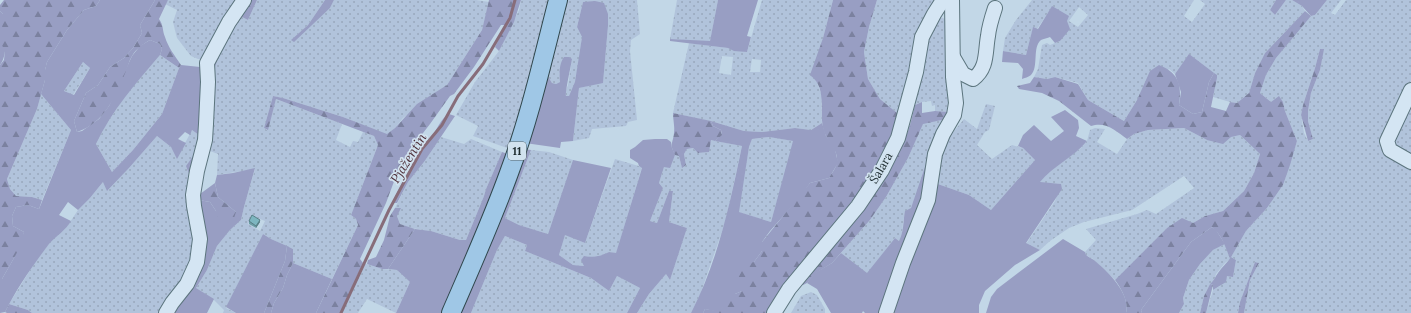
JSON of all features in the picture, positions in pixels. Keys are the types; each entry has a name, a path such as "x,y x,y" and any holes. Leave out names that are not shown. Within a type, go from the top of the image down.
{"main road":[{"name":"11","path":"451,313 509,173 519,145 558,0"}],"street":[{"path":"166,313 187,284 197,262 200,239 193,195 197,170 205,140 208,82 207,63 229,22 244,0"},
{"name":"Šalara","path":"774,313 789,289 858,206 882,170 898,138 916,72 922,37 943,0"},
{"path":"886,313 903,263 928,200 935,154 954,115 956,103 953,77 952,0"},
{"path":"953,58 963,74 973,79 979,74 986,60 988,36 995,8"},
{"path":"1411,90 1387,141 1390,150 1411,162"}],"shaded area":[{"path":"168,0 240,0 207,59 198,59 191,56 177,38 173,22 177,10 165,4"},
{"path":"257,0 325,0 308,25 291,40 330,8 334,0 476,0 489,2 482,30 447,85 403,118 387,135 343,117 273,96 264,128 267,130 276,99 342,124 336,140 350,147 353,141 358,142 363,132 374,136 378,145 351,215 356,219 358,225 332,279 293,263 293,249 263,234 226,308 236,313 223,313 224,310 214,300 196,288 207,270 217,246 230,230 241,220 255,169 217,175 218,154 210,151 209,120 212,76 220,52 240,16 248,20","holes":["252,216 265,221 260,231 248,224"]},
{"path":"521,0 551,0 510,149 473,136 478,126 456,115 475,82 499,51 519,10"},
{"path":"565,0 637,0 640,34 631,40 630,51 637,120 628,122 626,126 592,129 589,138 573,141 579,88 603,82 608,14 583,2 577,27 582,37 576,82 569,96 566,96 565,92 568,85 572,59 559,73 560,82 556,84 552,83 547,75"},
{"path":"677,0 718,0 710,42 670,39"},
{"path":"762,0 833,0 823,38 816,80 822,96 822,123 811,130 795,128 762,132 744,131 718,123 673,113 689,43 747,52","holes":["722,56 733,57 731,75 719,73","752,59 761,60 760,72 750,72"]},
{"path":"877,0 938,0 902,117 880,99 868,79 864,52 869,27"},
{"path":"1032,0 1194,0 1184,16 1192,22 1205,4 1200,0 1276,0 1270,10 1275,15 1286,0 1292,0 1302,6 1305,11 1265,53 1255,73 1249,93 1237,103 1213,97 1217,78 1189,55 1175,74 1169,69 1137,100 1124,121 1088,100 1078,83 1055,77 1047,79 1034,77 1038,69 1042,45 1047,43 1050,45 1060,41 1068,16 1052,7 1037,29 1033,28 1026,55 1003,51 1005,38 1016,20","holes":["1079,7 1088,15 1078,27 1069,21"]},
{"path":"1327,0 1341,0 1331,13 1335,15 1346,0 1411,0 1411,80 1384,142 1411,168 1411,313 1244,313 1250,280 1259,263 1255,262 1240,302 1238,313 1206,313 1213,290 1220,286 1227,276 1233,276 1236,260 1231,257 1246,231 1267,208 1283,185 1297,141 1283,102 1271,102 1260,93 1266,75 1276,58 1299,29 1311,16 1315,15","holes":["1320,49 1323,49 1320,70 1311,93 1308,111 1308,121 1313,139 1308,141 1304,133 1301,115"]},
{"path":"940,17 948,20 950,112 935,111 935,105 932,106 931,101 922,102 915,105 927,40"},
{"path":"160,55 179,68 162,114 133,150 112,172 96,144 104,128 127,93"},
{"path":"83,62 90,68 73,95 64,91"},
{"path":"41,94 71,130 42,200 32,197 16,196 10,189 7,179 37,109"},
{"path":"1411,95 1411,159 1391,143"},
{"path":"986,104 995,106 989,130 985,132 977,145 992,159 1012,145 1023,148 1035,160 991,210 969,195 935,183 935,177 946,141 964,119 977,129"},
{"path":"946,119 911,208 905,212 902,236 899,241 895,238 867,274 841,253 870,220 886,197 908,158 923,123"},
{"path":"1095,128 1105,129 1097,142 1117,154 1127,139 1134,134 1148,130 1184,128 1207,140 1240,135 1260,154 1254,173 1244,191 1223,211 1205,216 1193,223 1167,228 1115,280 1093,259 1086,255 1085,252 1096,240 1086,229 1147,210 1156,214 1194,188 1184,176 1132,210 1084,222 1069,228 1040,250 1026,244 1055,201 1061,184 1039,183 1047,173 1081,148 1087,141 1090,130"},
{"path":"192,130 203,138 193,183 195,256 163,313 32,313 28,310 9,304 37,259 56,235 68,225 78,210 104,181 108,190 157,136 171,147 177,158"},
{"path":"441,137 464,144 471,139 502,152 466,240 460,240 431,231 411,228 400,224 395,208 408,182"},
{"path":"769,137 794,141 771,222 738,212 749,147 752,139"},
{"path":"711,140 742,146 725,223 700,295 691,313 637,313 649,294 666,274 670,280 687,228 669,222 673,192 669,191 657,223 650,221 663,188 659,183 664,167 672,161 675,155 679,156 682,167 686,165 684,154 687,149 693,148 698,153 708,152"},
{"path":"531,150 549,152 573,160 548,234 519,225 505,218"},
{"path":"615,159 642,167 616,254 609,252 603,255 591,257 584,256 584,266 573,265 559,255 565,234 585,243"},
{"path":"505,236 527,245 525,251 591,278 609,291 617,276 640,288 627,313 471,313 497,250"},
{"path":"1225,244 1230,259 1216,274 1214,281 1210,284 1204,296 1200,313 1179,313 1184,304 1183,298 1189,280 1200,264 1213,250"},
{"path":"363,263 382,269 397,270 410,282 396,313 367,299 358,313 340,313"},
{"path":"811,292 817,295 825,309 825,313 791,313 801,296"}],"green space":[{"path":"4,0 100,0 96,6 84,10 67,30 47,62 45,80 37,109 7,179 10,189 16,196 32,197 42,200 39,209 28,205 16,207 12,216 13,226 24,232 23,238 15,256 2,279 0,279 0,65 4,60 5,50 1,44 3,14 0,11 0,5"},
{"path":"100,0 155,0 140,25 142,33 133,48 124,58 110,67 98,85 86,93 74,121 77,132 82,131 99,119 109,106 132,56 140,46 150,40 160,44 162,49 160,55 133,86 117,108 96,144 112,172 133,150 162,114 181,65 200,67 204,75 205,138 194,170 193,183 186,166 196,152 203,138 192,130 190,135 185,132 178,139 186,143 177,159 171,147 157,136 107,191 103,182 78,210 68,202 59,215 71,221 49,244 15,294 5,312 0,313 0,279 2,279 14,258 24,232 13,226 12,216 16,207 28,205 39,209 71,130 41,94 45,80 47,62 67,30 84,10 96,6","holes":["83,62 90,68 74,95 64,91"]},
{"path":"155,0 168,0 159,19 168,44 181,65 179,68 160,55 162,49 160,44 150,40 145,43 132,56 118,89 102,115 87,128 77,132 74,121 86,93 98,85 110,67 124,58 133,48 142,33 140,25"},
{"path":"246,0 257,0 248,20 240,16 220,52 212,76 213,58"},
{"path":"325,0 334,0 330,8 294,42 291,40 308,25"},
{"path":"489,0 521,0 514,22 499,51 495,47 506,25 501,25 474,67 454,94 450,96 413,146 399,168 386,203 360,259 363,263 340,313 316,313 358,225 356,219 351,215 378,145 374,136 276,99 268,130 264,128 273,96 343,117 387,134 395,128 417,104 447,85 482,30"},
{"path":"718,0 758,0 747,36 751,37 747,52 734,51 728,48 670,41 670,39 710,41"},
{"path":"833,0 877,0 869,27 864,52 868,79 880,99 902,117 880,162 853,205 781,290 766,313 703,313 705,309 719,311 725,304 727,295 742,291 742,284 738,278 745,264 754,262 762,251 762,242 810,183 829,178 836,166 836,154 823,128 820,88 810,75 823,38"},
{"path":"1276,0 1286,0 1275,15 1270,10"},
{"path":"1292,0 1327,0 1315,15 1311,16 1302,6"},
{"path":"595,1 604,3 608,14 603,83 579,88 573,141 561,142 560,148 525,143 547,75 552,83 556,84 560,82 560,69 564,57 569,57 572,59 566,94 566,96 569,96 575,82 582,37 577,27 583,2"},
{"path":"1052,6 1069,16 1067,21 1070,29 1060,41 1055,43 1050,37 1041,40 1038,43 1035,67 1030,76 1022,79 1023,69 1018,63 1002,62 1003,51 1026,55 1033,27 1038,29"},
{"path":"0,11 3,14 5,54 0,65"},
{"path":"1305,11 1311,16 1276,58 1266,75 1260,93 1271,102 1279,96 1283,102 1297,141 1283,185 1267,208 1246,231 1230,259 1221,238 1212,227 1191,242 1141,310 1142,313 1126,313 1127,309 1122,291 1115,280 1167,228 1182,218 1193,223 1205,216 1223,211 1244,191 1254,173 1260,154 1240,135 1231,137 1223,144 1207,140 1184,128 1148,130 1134,134 1127,139 1115,130 1106,126 1091,126 1059,101 1042,93 1019,89 1017,86 1030,83 1034,77 1047,79 1055,77 1078,84 1088,100 1124,121 1137,100 1150,71 1159,65 1166,68 1178,80 1180,91 1179,105 1193,114 1202,112 1209,82 1214,73 1217,75 1211,107 1226,111 1230,102 1237,103 1249,93 1255,73 1265,53"},
{"path":"1320,49 1324,49 1320,70 1311,93 1308,111 1308,121 1313,139 1308,141 1301,115"},
{"path":"1189,54 1214,73 1209,82 1202,112 1193,114 1179,105 1181,92 1175,74"},
{"path":"922,102 922,113 935,111 950,112 946,119 923,124 908,158 886,197 870,220 832,263 816,273 807,283 803,285 802,281 848,228 875,192 898,153 908,131 915,105"},
{"path":"1065,110 1078,120 1079,128 1076,136 1087,141 1076,152 1045,176 1040,182 1061,184 1062,189 1026,243 1040,250 1015,265 985,291 979,305 979,313 889,313 935,183 969,195 991,210 1035,160 1023,148 1018,146 1023,135 1034,125 1051,141 1064,131 1051,117"},
{"path":"673,113 711,121 713,126 721,130 722,135 715,141 711,140 709,152 698,153 693,148 687,149 684,154 686,165 682,168 679,156 675,155 672,148 674,137"},
{"path":"449,114 455,116 424,162 408,182 397,203 394,203 393,201 401,184 410,169 441,122"},
{"path":"711,121 744,131 762,132 795,128 811,130 822,123 826,136 835,149 838,163 829,178 810,183 801,196 770,231 762,242 762,251 742,284 742,291 735,294 719,312 705,309 703,313 691,313 709,273 716,252 728,210 742,146 715,141 722,134 721,130 713,126","holes":["769,137 793,141 771,222 739,212 749,147 752,139"]},
{"path":"667,139 671,142 675,155 670,168 664,167 659,183 663,188 650,221 657,223 669,191 673,191 669,222 687,228 670,280 666,274 649,294 637,313 627,313 640,288 617,276 609,291 591,278 525,251 527,245 505,236 497,250 471,313 458,313 523,149 531,150 505,218 519,225 548,234 573,160 611,168 585,243 565,235 559,255 573,265 584,266 581,260 584,256 591,257 603,255 609,252 616,253 642,168 638,163 630,158 630,150 643,140"},
{"path":"502,152 508,154 444,313 396,313 410,282 397,270 388,269 415,229 431,231 460,240 466,240"},
{"path":"929,163 921,202 883,313 865,313 863,311 862,313 831,313 817,289 807,283 815,273 832,263 841,253 867,273 895,238 899,241 901,238 905,211 911,208 925,167"},
{"path":"255,168 241,220 230,230 217,246 207,270 196,288 214,299 207,313 169,313 189,285 199,200 210,202 216,211 227,215 236,212 218,197 215,183 217,175"},
{"path":"215,183 218,197 236,212 234,218 228,215 224,219 218,218 216,211 210,202 199,200 200,194"},
{"path":"395,208 401,208 397,216 400,224 415,229 388,269 382,269 367,264 368,260 376,257 384,240 390,216"},
{"path":"1212,227 1216,230 1225,244 1213,250 1200,264 1189,280 1183,298 1184,304 1179,313 1142,313 1141,310 1191,242"},
{"path":"263,234 287,246 285,261 264,313 236,313 226,307"},
{"path":"1063,239 1085,252 1087,256 1094,260 1117,283 1125,298 1127,305 1126,313 986,313 991,297 997,289"},
{"path":"287,246 293,249 293,263 283,288 274,303 271,313 264,313 285,261"},
{"path":"1231,257 1236,260 1233,277 1227,276 1226,282 1213,290 1213,285 1210,284"},
{"path":"1255,262 1259,263 1250,280 1244,313 1238,313 1240,302"},
{"path":"293,263 332,279 316,313 271,313 274,303 283,288"},
{"path":"1210,284 1213,285 1206,313 1200,313 1204,296"},
{"path":"9,304 28,310 32,313 7,313 5,312"}],"building":[{"path":"252,215 260,220 256,226 249,221"}],"waterway":[{"name":"Pjažentin","path":"341,313 389,210 422,149 442,125 458,96 483,64 510,18 515,0"}]}
